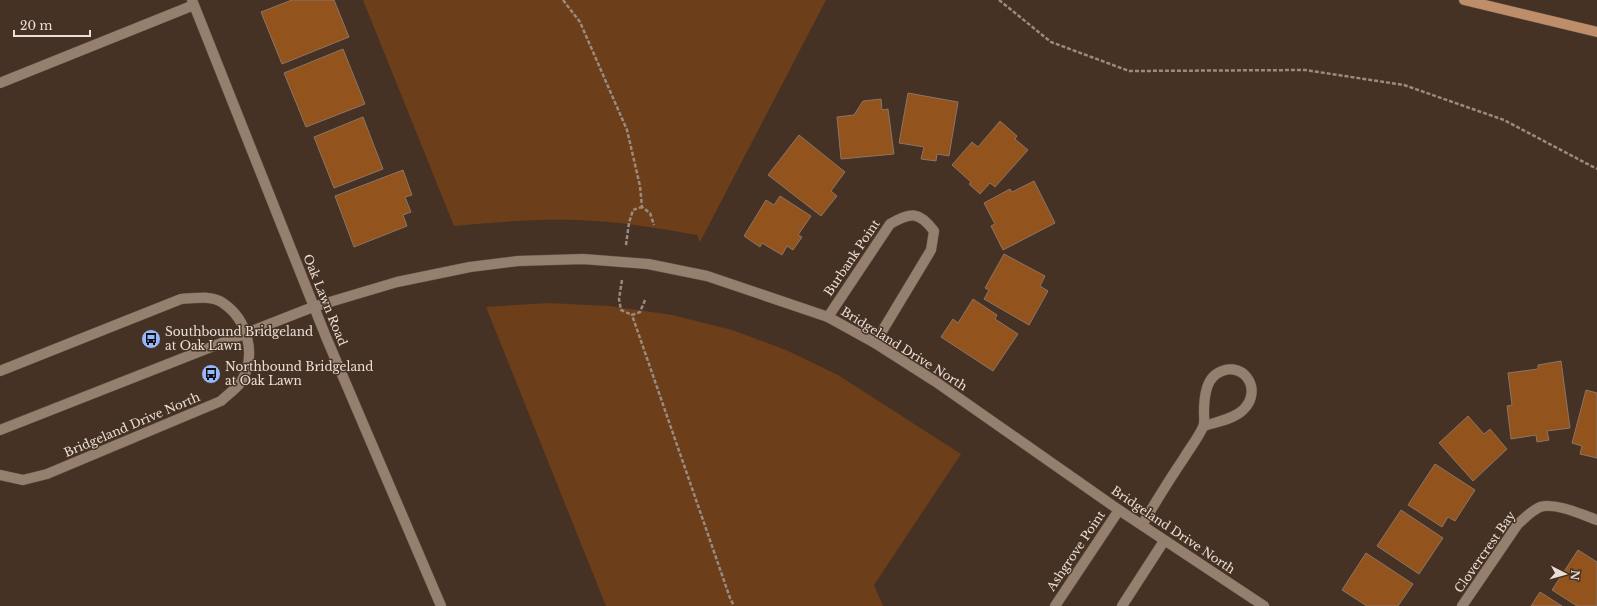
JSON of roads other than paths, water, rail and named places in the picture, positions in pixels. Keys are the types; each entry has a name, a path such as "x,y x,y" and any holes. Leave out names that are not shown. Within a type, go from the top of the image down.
{"main road":[{"path":"1464,0 1597,32"}],"street":[{"path":"0,83 193,2"},
{"name":"Oak Lawn Road","path":"193,2 313,307 439,605"},
{"name":"Burbank Point","path":"828,317 890,224 902,217 914,215 926,220 934,231 931,250 875,343"},
{"name":"Bridgeland Drive North","path":"0,430 246,332 313,307 397,282 470,267 518,261 583,259 648,264 707,276 828,317 875,343 936,382 1164,541 1264,606"},
{"name":"Bridgeland Drive North","path":"0,371 181,299 203,297 222,302 238,318 246,332 249,353 247,370 240,383 221,402 47,474 23,480 0,476"},
{"path":"1142,525 1204,426 1204,405 1207,389 1214,376 1222,371 1231,369 1241,371 1252,383 1252,397 1243,410 1228,418 1204,426"},
{"name":"Clovercrest Bay","path":"1462,606 1518,524 1528,514 1541,507 1557,507 1597,520"},
{"name":"Ashgrove Point","path":"1055,606 1119,510"},
{"path":"1122,606 1164,541"}],"place":[{"name":"Southbound Bridgeland at Oak Lawn","path":"151,339"},
{"name":"Northbound Bridgeland at Oak Lawn","path":"211,374"}]}
